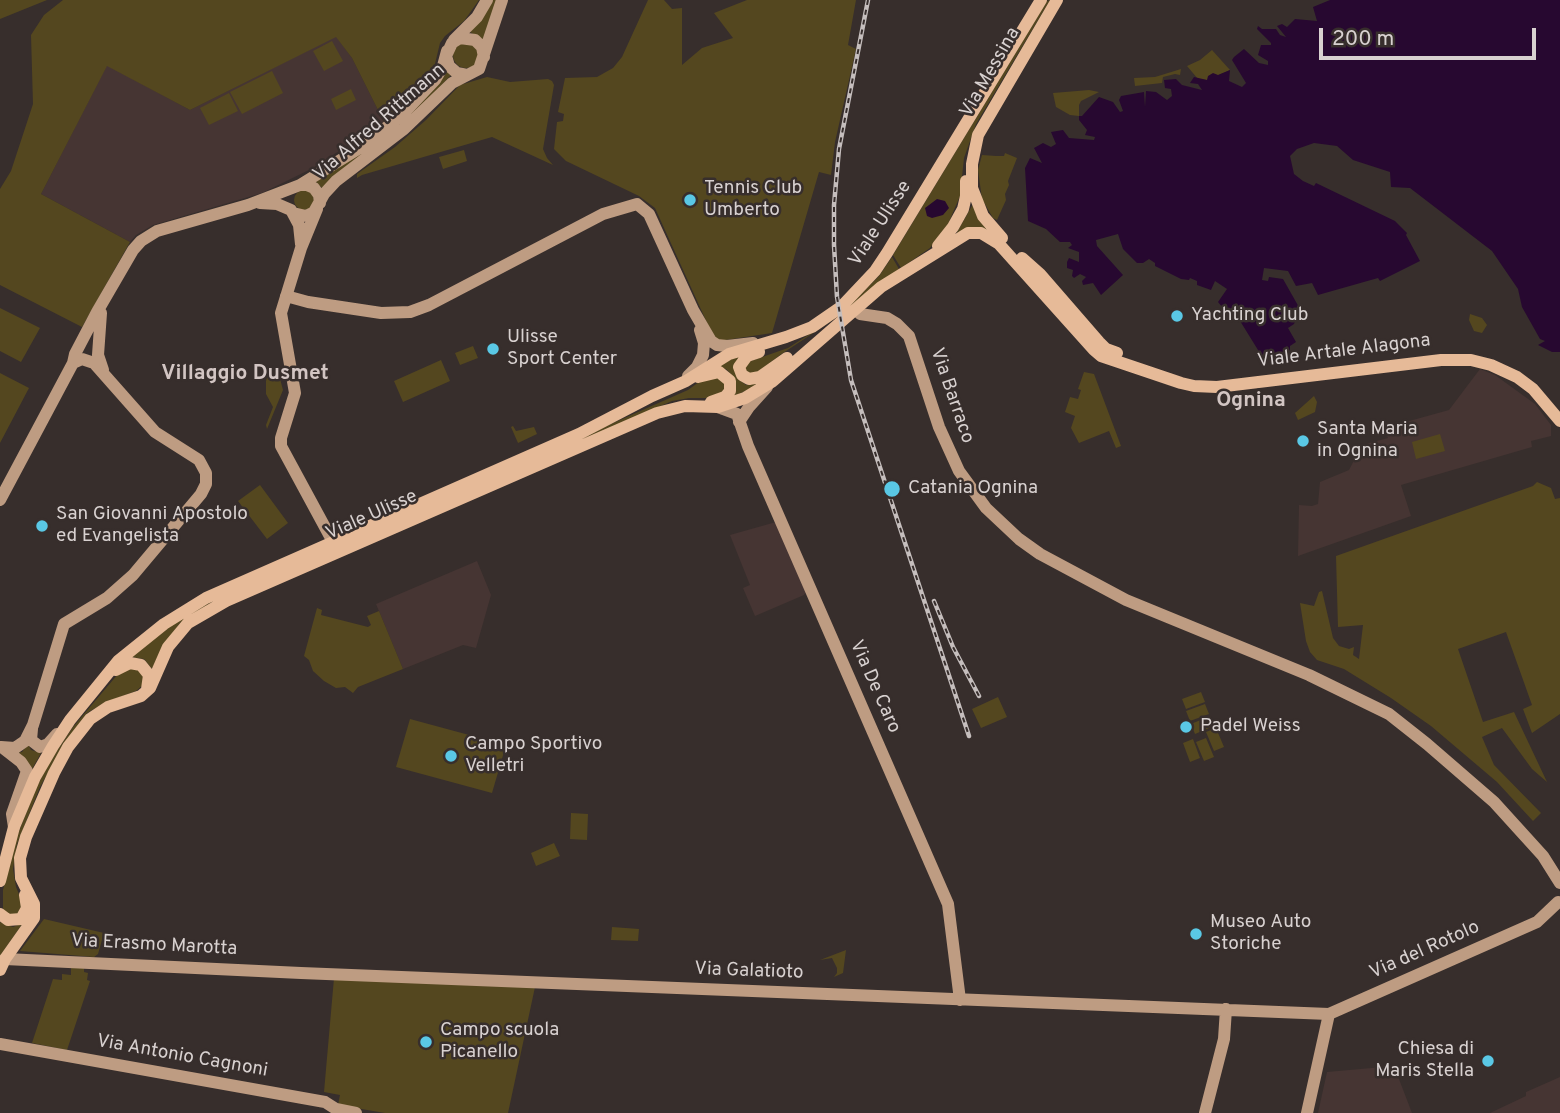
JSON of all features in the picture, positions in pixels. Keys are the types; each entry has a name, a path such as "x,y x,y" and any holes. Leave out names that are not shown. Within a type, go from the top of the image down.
{"main road":[{"name":"Via Alfred Rittmann","path":"248,205 298,185 363,146 401,116 435,80 449,47 477,17 487,0"},
{"path":"484,60 482,47 475,40 460,38 449,47 449,66 457,73 467,75 479,69 484,60 502,0"},
{"name":"Via Messina","path":"942,164 1041,0"},
{"name":"Via Messina","path":"1057,0 978,135 972,164 972,188 983,216 1006,244 1040,274 1099,342 1116,357"},
{"name":"Via Alfred Rittmann","path":"333,542 281,446 281,430 295,393 281,313 301,248 324,194 336,181 404,129 452,83 467,75"},
{"path":"930,255 947,236 963,209 967,161 978,135"},
{"name":"Viale Ulisse","path":"0,881 14,827 35,777 71,720 103,678 134,647 179,613 206,598 579,433 681,383 729,354 812,327 841,307 875,271 942,164"},
{"path":"0,500 81,343 133,250 146,237 157,231 248,205 272,203 292,211 306,216 318,206 319,195 307,184 298,185 288,198 292,211 301,232 301,248"},
{"path":"286,296 382,313 410,312 429,305 603,214 638,204 649,214 693,310 709,338 717,345 726,346 774,340"},
{"path":"930,255 968,233 987,235 1032,279 1094,350 1116,357"},
{"name":"Viale Ulisse","path":"145,693 153,682 163,655 177,634 188,623 212,608 657,413 693,405 718,407 745,398 773,381 828,331 855,314 881,287 930,255"},
{"path":"104,374 98,355 99,321 110,291"},
{"path":"681,383 698,367 703,355 703,339 693,310"},
{"name":"Via Barraco","path":"855,314 887,318 909,336 947,447 959,471 986,509 1019,539 1040,554 1126,600 1309,675 1374,705 1427,744 1509,817 1543,856 1560,883"},
{"path":"812,327 781,345 747,356 739,367 742,375 750,379 760,377 828,331"},
{"name":"Viale Artale Alagona","path":"1311,372 1442,353 1474,353 1501,361 1521,371 1542,388 1560,411"},
{"name":"Viale Artale Alagona","path":"1116,357 1194,386 1217,387 1265,377 1311,372 1441,360 1471,360 1491,365 1517,377 1533,389 1560,421"},
{"path":"1,746 20,747 32,729 64,624 107,598 134,575 201,494 207,478 199,460 155,432 94,363 86,359 73,363"},
{"path":"681,383 716,372 723,374 730,381 730,391 725,397 693,405"},
{"path":"718,407 734,412 740,422 749,407 773,381"},
{"name":"Via De Caro","path":"740,422 948,904 960,1000"},
{"path":"0,914 8,920 16,921 26,913 27,902 20,858 46,790 68,747 96,715 108,707 145,693 149,675 144,667 136,662 125,664 103,678"},
{"path":"32,729 33,744 44,746 71,720"},
{"path":"1,746 21,762 27,771 12,814 14,827"},
{"path":"2,964 31,923 35,912 33,899 22,877"},
{"path":"1537,922 1559,901"},
{"path":"1537,922 1560,918"},
{"name":"Via del Rotolo","path":"1329,1014 1537,922"},
{"name":"Via Erasmo Marotta","path":"2,964 100,963 301,973"},
{"name":"Via Galatioto","path":"301,973 1329,1014"},
{"path":"1205,1113 1224,1040 1226,1009"},
{"path":"1307,1113 1329,1014"},
{"name":"Via Antonio Cagnoni","path":"0,1044 326,1102 336,1109 356,1113"}],"shaded area":[{"path":"0,0 47,0 0,19"},
{"path":"63,0 479,0 464,21 440,43 433,72 384,122 352,58 336,37 190,110 107,66 41,194 130,242 82,327 0,285 0,189 11,171 33,104 31,35 44,15"},
{"path":"492,0 498,0 483,40 470,32"},
{"path":"648,0 664,0 672,9 682,8 682,65 702,48 733,38 714,13 747,0 856,0 848,45 856,49 835,142 831,175 819,172 772,333 719,341 713,336 655,208 639,196 566,161 554,149 557,122 563,121 564,114 558,112 565,78 597,77 613,68 622,57"},
{"path":"1050,0 976,124 964,158 960,196 948,224 930,248 901,268 893,255"},
{"path":"1330,0 1560,0 1560,352 1552,352 1538,345 1545,341 1540,339 1522,307 1518,289 1492,251 1410,188 1391,187 1390,172 1353,160 1337,146 1314,143 1297,149 1290,156 1294,174 1303,181 1314,186 1316,183 1395,221 1407,233 1420,261 1380,281 1378,278 1318,295 1312,283 1296,286 1288,271 1264,268 1262,280 1268,281 1269,277 1283,279 1300,309 1294,324 1288,328 1296,342 1290,346 1290,350 1259,359 1258,350 1237,316 1232,319 1218,302 1227,289 1215,281 1211,290 1197,285 1197,281 1190,278 1181,279 1155,266 1149,259 1137,263 1123,249 1118,234 1096,240 1097,246 1123,275 1101,295 1093,283 1083,285 1082,281 1086,277 1080,274 1074,278 1073,270 1067,268 1069,258 1079,262 1079,252 1068,248 1072,245 1070,242 1060,242 1046,229 1028,221 1025,168 1030,158 1042,163 1034,148 1043,143 1051,147 1056,144 1051,132 1063,130 1069,138 1094,140 1095,137 1085,135 1087,130 1079,116 1099,97 1113,102 1120,112 1123,111 1119,100 1121,96 1144,92 1145,107 1146,91 1156,92 1167,100 1172,96 1171,89 1165,88 1164,80 1176,79 1182,85 1202,90 1198,84 1190,83 1194,77 1207,80 1213,73 1218,75 1230,70 1229,81 1242,87 1246,83 1232,60 1234,57 1244,49 1259,63 1268,65 1268,61 1258,55 1261,45 1271,43 1257,29 1258,26 1262,29 1276,29 1280,35 1286,37 1277,26 1282,24 1287,27 1295,19 1317,21 1313,7"},
{"path":"336,36 352,58 384,122 311,169 262,193 153,225 130,242 41,194 107,65 190,110"},
{"path":"332,41 343,61 324,71 313,51"},
{"path":"466,42 475,46 479,55 475,64 466,68 457,64 453,55 457,46"},
{"path":"1212,50 1230,70 1207,80 1198,79 1187,66"},
{"path":"1181,69 1180,75 1163,77 1162,83 1135,86 1134,78 1155,77"},
{"path":"447,70 452,74 422,106 322,188 315,181 440,82"},
{"path":"272,71 283,93 242,114 230,92"},
{"path":"487,77 510,82 552,81 554,85 543,149 553,165 492,137 357,178 357,174 395,147 426,120 460,85"},
{"path":"351,89 356,100 336,110 331,99"},
{"path":"1089,90 1099,92 1081,101 1079,116 1070,115 1056,107 1053,93"},
{"path":"229,93 238,111 209,125 200,108"},
{"path":"464,150 467,161 443,169 439,157"},
{"path":"1005,153 1017,158 1008,181 1006,200 997,220 982,199 978,170 982,155 1004,156"},
{"path":"304,190 311,193 314,200 311,207 304,210 297,207 294,200 297,193"},
{"path":"937,199 945,201 949,208 943,215 932,218 927,216 925,208"},
{"path":"973,204 996,236 956,234"},
{"path":"892,257 899,269 845,312 754,375 746,371 745,363 788,348 824,325 879,276"},
{"path":"0,308 40,328 21,362 0,351"},
{"path":"1470,314 1482,318 1487,325 1482,333 1474,331 1469,320"},
{"path":"473,346 478,358 460,365 455,353"},
{"path":"741,354 734,366 737,378 746,385 761,383 729,399 733,376 726,369 717,367"},
{"path":"441,360 450,381 403,402 394,381"},
{"path":"1480,369 1495,375 1535,404 1551,425 1551,436 1531,441 1532,447 1401,485 1411,516 1298,556 1299,505 1318,504 1320,482 1349,470 1362,445 1388,438 1384,428 1449,410"},
{"path":"273,371 279,375 283,390 267,429 273,407 266,394 266,381 268,373"},
{"path":"1084,372 1094,374 1121,446 1116,448 1109,431 1079,443 1071,428 1075,416 1065,412 1070,397 1078,399 1081,390 1078,389"},
{"path":"0,373 29,388 0,443"},
{"path":"719,376 728,389 715,398 672,401 528,464 527,461 688,390 703,379"},
{"path":"1314,396 1317,402 1315,412 1298,420 1295,413"},
{"path":"511,427 516,431 534,427 537,434 518,443"},
{"path":"1440,434 1445,451 1416,459 1412,442"},
{"path":"1537,482 1551,488 1555,499 1560,498 1560,714 1532,733 1523,709 1532,705 1506,632 1458,649 1483,722 1514,712 1547,782 1532,769 1502,728 1482,737 1494,765 1541,813 1533,821 1497,782 1431,726 1344,669 1317,660 1306,641 1300,603 1314,606 1319,592 1322,591 1333,638 1339,646 1349,649 1354,647 1353,655 1359,659 1363,625 1338,627 1336,556 1533,486"},
{"path":"260,485 288,523 267,539 238,501"},
{"path":"776,522 806,592 755,616 743,588 750,585 730,535"},
{"path":"477,561 491,595 476,648 463,645 403,669 376,604"},
{"path":"223,595 180,623 162,648 152,669 144,659 131,657 176,622"},
{"path":"317,608 322,610 321,615 368,627 371,625 367,616 379,611 403,669 358,687 353,693 345,687 336,688 324,681 313,671 309,660 304,656"},
{"path":"132,666 144,673 143,685 136,691 104,703 87,713 63,745 40,787 17,844 13,869 23,904 22,910 13,917 3,910 3,890 17,836 37,786 73,727 118,674"},
{"path":"1201,692 1205,702 1186,709 1182,699"},
{"path":"998,697 1007,717 981,728 972,709"},
{"path":"1205,704 1209,714 1190,721 1186,711"},
{"path":"1210,716 1214,726 1195,734 1191,724"},
{"name":"Campo Sportivo Velletri","path":"410,719 506,745 492,793 396,767"},
{"path":"1216,728 1224,747 1214,751 1206,732"},
{"path":"1206,738 1214,757 1204,761 1196,742"},
{"path":"1193,739 1200,758 1190,762 1183,743"},
{"path":"28,744 31,750 41,753 32,769 15,753 22,752"},
{"path":"571,813 588,814 587,840 570,839"},
{"path":"554,843 560,856 536,866 531,853"},
{"path":"44,919 104,933 98,954 94,957 20,951"},
{"path":"0,922 13,927 23,923 0,956"},
{"path":"612,927 639,929 638,941 611,940"},
{"path":"846,950 843,973 834,977 837,968 832,958 820,960"},
{"path":"71,967 84,968 84,972 88,973 87,980 90,981 67,1050 32,1043 53,979 62,980 62,974 71,975"},
{"name":"Campo scuola Picanello","path":"334,978 535,987 508,1113 385,1113 338,1105 340,1095 324,1092"},
{"path":"1394,1066 1412,1113 1318,1113 1327,1072"},
{"path":"1560,1077 1560,1113 1490,1113 1526,1096 1526,1092"}],"railway":[{"path":"868,0 839,149 834,205 837,297 851,380 969,736"},
{"path":"934,601 953,647 979,696"}],"place":[{"name":"Tennis Club Umberto","path":"690,200"},
{"name":"Yachting Club","path":"1177,316"},
{"name":"Ulisse Sport Center","path":"493,349"},
{"name":"Santa Maria in Ognina","path":"1303,441"},
{"name":"Catania Ognina","path":"892,489"},
{"name":"San Giovanni Apostolo ed Evangelista","path":"42,526"},
{"name":"Padel Weiss","path":"1186,727"},
{"name":"Campo Sportivo Velletri","path":"451,756"},
{"name":"Museo Auto Storiche","path":"1196,934"},
{"name":"Campo scuola Picanello","path":"426,1042"},
{"name":"Chiesa di Maris Stella","path":"1488,1061"}],"district":[{"name":"Villaggio Dusmet","path":"245,375"},
{"name":"Ognina","path":"1251,402"}]}
